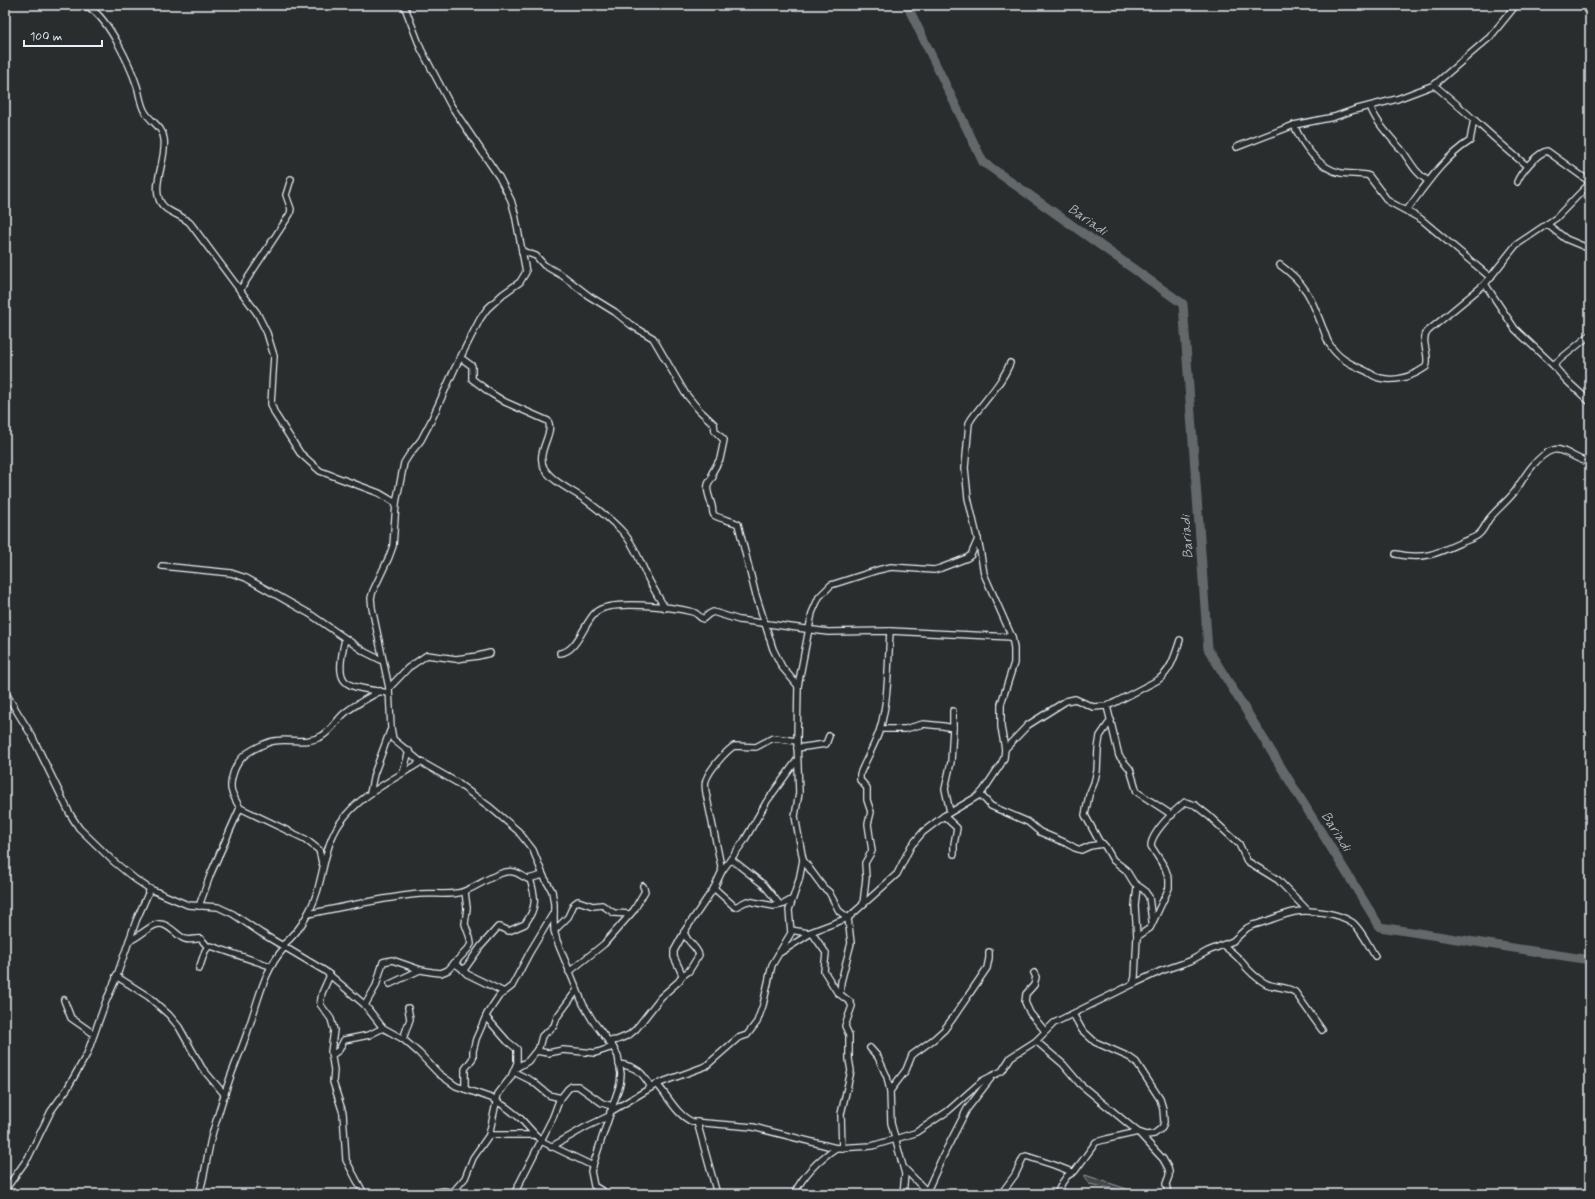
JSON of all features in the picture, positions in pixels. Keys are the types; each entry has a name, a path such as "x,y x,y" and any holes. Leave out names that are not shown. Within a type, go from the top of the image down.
{"street":[{"path":"81,5 90,8 108,28 125,58 137,85 145,112 163,134 164,149 158,195 160,202 168,209 185,217 190,223 257,313 267,333 274,356 271,404 275,414 300,453 320,471 380,493 396,503"},
{"path":"404,5 421,49 450,104 499,177 511,200 526,272 520,282 503,294 487,309 480,319 421,440 408,455 404,463 396,503 393,546 371,598 382,661 389,690 391,728 393,739 421,762 470,791 507,820 533,850 543,875 552,891 555,911 554,930 577,990 588,1013 618,1056 621,1074 620,1084 592,1166 591,1177 594,1186 607,1194"},
{"path":"1237,147 1294,125 1334,117 1408,96 1434,85 1490,37 1516,5"},
{"path":"1434,85 1527,166"},
{"path":"1370,106 1373,115 1404,154 1412,167 1428,181"},
{"path":"1407,210 1428,181 1463,145 1470,141 1474,119"},
{"path":"1294,125 1308,150 1332,170 1340,173 1369,176 1388,201 1421,219 1491,278"},
{"path":"1280,264 1295,276 1304,287 1323,326 1326,339 1331,347 1351,365 1365,370 1379,378 1389,380 1403,378 1426,367 1428,363 1424,334 1485,284 1516,245 1548,225 1590,182 1547,151 1542,153 1527,166 1517,182"},
{"path":"240,290 290,214 291,209 286,194 291,179"},
{"path":"1548,225 1566,239 1590,249"},
{"path":"522,251 536,256 544,265 563,276 631,325 653,338 685,393 699,410 714,424 715,431 724,439 720,459 712,473 714,478 708,483 707,489 709,498 715,516 738,524 764,623 773,650 782,667 798,686"},
{"path":"1485,284 1515,329 1590,402"},
{"path":"1552,365 1590,336"},
{"path":"461,358 472,366 472,379 479,385 505,402 548,422 550,426 542,451 543,466 552,476 587,501 621,530 636,551 647,577 665,608"},
{"path":"791,930 805,934 848,918 899,871 916,838 944,816 980,794 1001,764 1005,749 1001,727 1001,704 1014,662 1012,638 984,574 978,539 968,498 965,468 969,423 1002,380 1010,363"},
{"path":"1396,554 1419,557 1438,552 1478,536 1489,519 1510,498 1531,469 1542,457 1552,450 1557,449 1564,451 1574,458 1590,462"},
{"path":"551,1147 654,1086 706,1066 738,1038 747,1035 757,1022 763,1005 772,965 789,938 791,930 789,910 791,900 799,880 802,860 794,816 799,793 796,741 798,686 812,613 819,597 825,589 831,585 878,570 891,567 937,569 967,558 971,555 978,539"},
{"path":"162,566 225,572 246,578 310,614 345,639 382,661"},
{"path":"560,653 571,648 590,619 602,608 621,605 651,606 694,612 703,619 713,612 739,620 809,630 844,632 890,631 1012,638"},
{"path":"863,904 866,878 865,863 872,851 868,824 871,812 867,800 867,788 860,780 860,774 880,729 883,716 890,631"},
{"path":"345,639 340,669 343,680 346,684 380,691 389,690 408,668 427,655 456,659 490,653"},
{"path":"1005,749 1028,725 1066,702 1075,699 1093,706 1107,706 1123,699 1164,676 1174,657 1180,640"},
{"path":"323,867 319,850 305,839 240,808 232,794 230,784 235,769 242,756 264,744 274,741 310,741 322,736 331,729 345,713 380,691"},
{"path":"5,692 32,736 70,814 79,828 113,861 135,879 150,889 176,900 199,906 218,908 233,914 284,946 330,975 365,1005 383,1028 403,1039 439,1074 456,1086 496,1101 520,1118 535,1135 551,1147 592,1166"},
{"path":"1107,706 1119,756 1130,770 1137,792 1172,815"},
{"path":"950,812 944,789 951,762 953,711"},
{"path":"1111,720 1100,736 1097,771 1085,810 1085,815 1099,841 1103,844 1113,860 1126,870 1138,887 1144,890 1149,897 1152,923"},
{"path":"880,729 905,729 923,724 953,728"},
{"path":"370,793 374,774 391,728"},
{"path":"797,748 826,744 829,736"},
{"path":"722,871 706,798 705,787 709,774 722,757 734,746 756,747 773,738 796,741"},
{"path":"403,774 409,751"},
{"path":"682,976 673,952 684,932 714,888 722,871 744,841 767,801 797,760"},
{"path":"199,1194 209,1149 225,1095 250,1026 259,995 270,966 308,914 318,892 331,839 339,824 348,813 370,793 421,762"},
{"path":"980,794 991,806 1028,822 1040,832 1075,848 1082,850 1090,846 1103,844"},
{"path":"1137,937 1150,928 1169,886 1165,868 1152,849 1151,843 1153,835 1185,802 1194,804 1239,844 1246,861 1278,880 1308,912"},
{"path":"199,906 211,873 240,808"},
{"path":"944,816 957,828 954,854"},
{"path":"731,859 764,885 780,905"},
{"path":"802,860 823,887 829,892 839,911 848,918 851,943 841,982 840,994"},
{"path":"308,914 394,897 431,893 457,894 506,873 515,872 530,879 543,875"},
{"path":"463,970 498,927 509,931 525,924 535,905 534,891 530,879"},
{"path":"570,972 604,944 630,914 645,891 643,886"},
{"path":"1133,984 1135,978 1137,937 1136,906 1138,887"},
{"path":"714,888 735,907 747,901 768,906 780,905 791,900"},
{"path":"5,1190 28,1158 51,1111 67,1089 87,1054 136,921 150,889"},
{"path":"365,1005 376,986 383,962 392,960 421,970 440,973 448,970 468,949 471,944 465,924 467,908 464,892"},
{"path":"554,930 569,914 574,904 578,901 593,906 602,905 614,913 630,914"},
{"path":"465,1089 465,1069 473,1058 476,1038 486,1017 499,996 512,986 530,952 555,911"},
{"path":"904,1168 928,1193 942,1156 967,1109 991,1078 1003,1069 1011,1057 1036,1041 1054,1023 1160,971 1190,962 1208,950 1233,941 1250,926 1286,914 1308,912 1323,913 1346,918 1354,924 1363,935 1375,956"},
{"path":"129,941 141,935 156,924 159,924 171,928 184,939 201,939 208,947 211,946 270,966"},
{"path":"608,1041 617,1040 629,1035 636,1029 654,1005 679,981 682,976 689,972 699,955 696,949 687,940 684,932"},
{"path":"779,954 812,932"},
{"path":"812,932 826,953 824,971 833,987 850,1002 852,1006 845,1026 849,1035 849,1059 851,1071 840,1114 839,1148"},
{"path":"1223,945 1240,960 1246,968 1265,983 1275,987 1288,988 1294,992 1322,1030"},
{"path":"199,969 205,951 208,947"},
{"path":"890,1091 906,1070 912,1056 944,1030 953,1018 987,968 989,952"},
{"path":"454,963 467,974 504,992"},
{"path":"390,984 421,970"},
{"path":"1034,973 1036,977 1034,985 1026,994 1025,1002 1030,1013 1045,1031"},
{"path":"330,975 322,993 320,1004 331,1019 334,1030 332,1055 334,1070 333,1082 343,1113 346,1160 364,1194"},
{"path":"116,976 149,997 169,1015 179,1027 202,1068 225,1095"},
{"path":"538,1051 542,1036 554,1026 557,1017 577,990"},
{"path":"64,1000 72,1018 94,1034"},
{"path":"403,1039 410,1019 408,1008"},
{"path":"1057,1194 1062,1183 1096,1142 1107,1138 1138,1132 1154,1134 1162,1128 1164,1122 1163,1109 1160,1099 1142,1070 1133,1059 1095,1042 1082,1030 1073,1014"},
{"path":"453,1192 465,1178 473,1158 489,1135 496,1101 502,1088 515,1070 518,1058 517,1049 507,1041 486,1017"},
{"path":"332,1055 339,1050 344,1040 369,1035 383,1028"},
{"path":"1036,1041 1063,1064 1080,1084 1138,1132 1163,1159 1168,1168 1169,1176 1166,1184 1168,1194"},
{"path":"515,1070 525,1064 534,1052 538,1051 548,1052 562,1050 595,1053 613,1047"},
{"path":"870,1048 882,1064 890,1091 890,1123 905,1174 903,1194"},
{"path":"619,1064 635,1068 686,1119 697,1122 753,1128 839,1148 872,1146 904,1135 915,1133 948,1111 982,1081 991,1078"},
{"path":"515,1070 532,1081 549,1096 560,1098"},
{"path":"514,1194 553,1118 560,1098 568,1089 572,1086 578,1086 602,1103 610,1111"},
{"path":"697,1122 717,1194"},
{"path":"489,1135 535,1135"},
{"path":"794,1194 805,1174 821,1159 839,1148"},
{"path":"1001,1194 1015,1175 1023,1158 1026,1156 1072,1172"},
{"path":"424,1194 436,1191 460,1194"}],"shaded area":[{"path":"1085,1175 1142,1194 1089,1184 1085,1179"}],"waterway":[{"name":"Bariadi","path":"907,5 983,162 1183,304 1208,649 1380,927 1590,960"}]}
